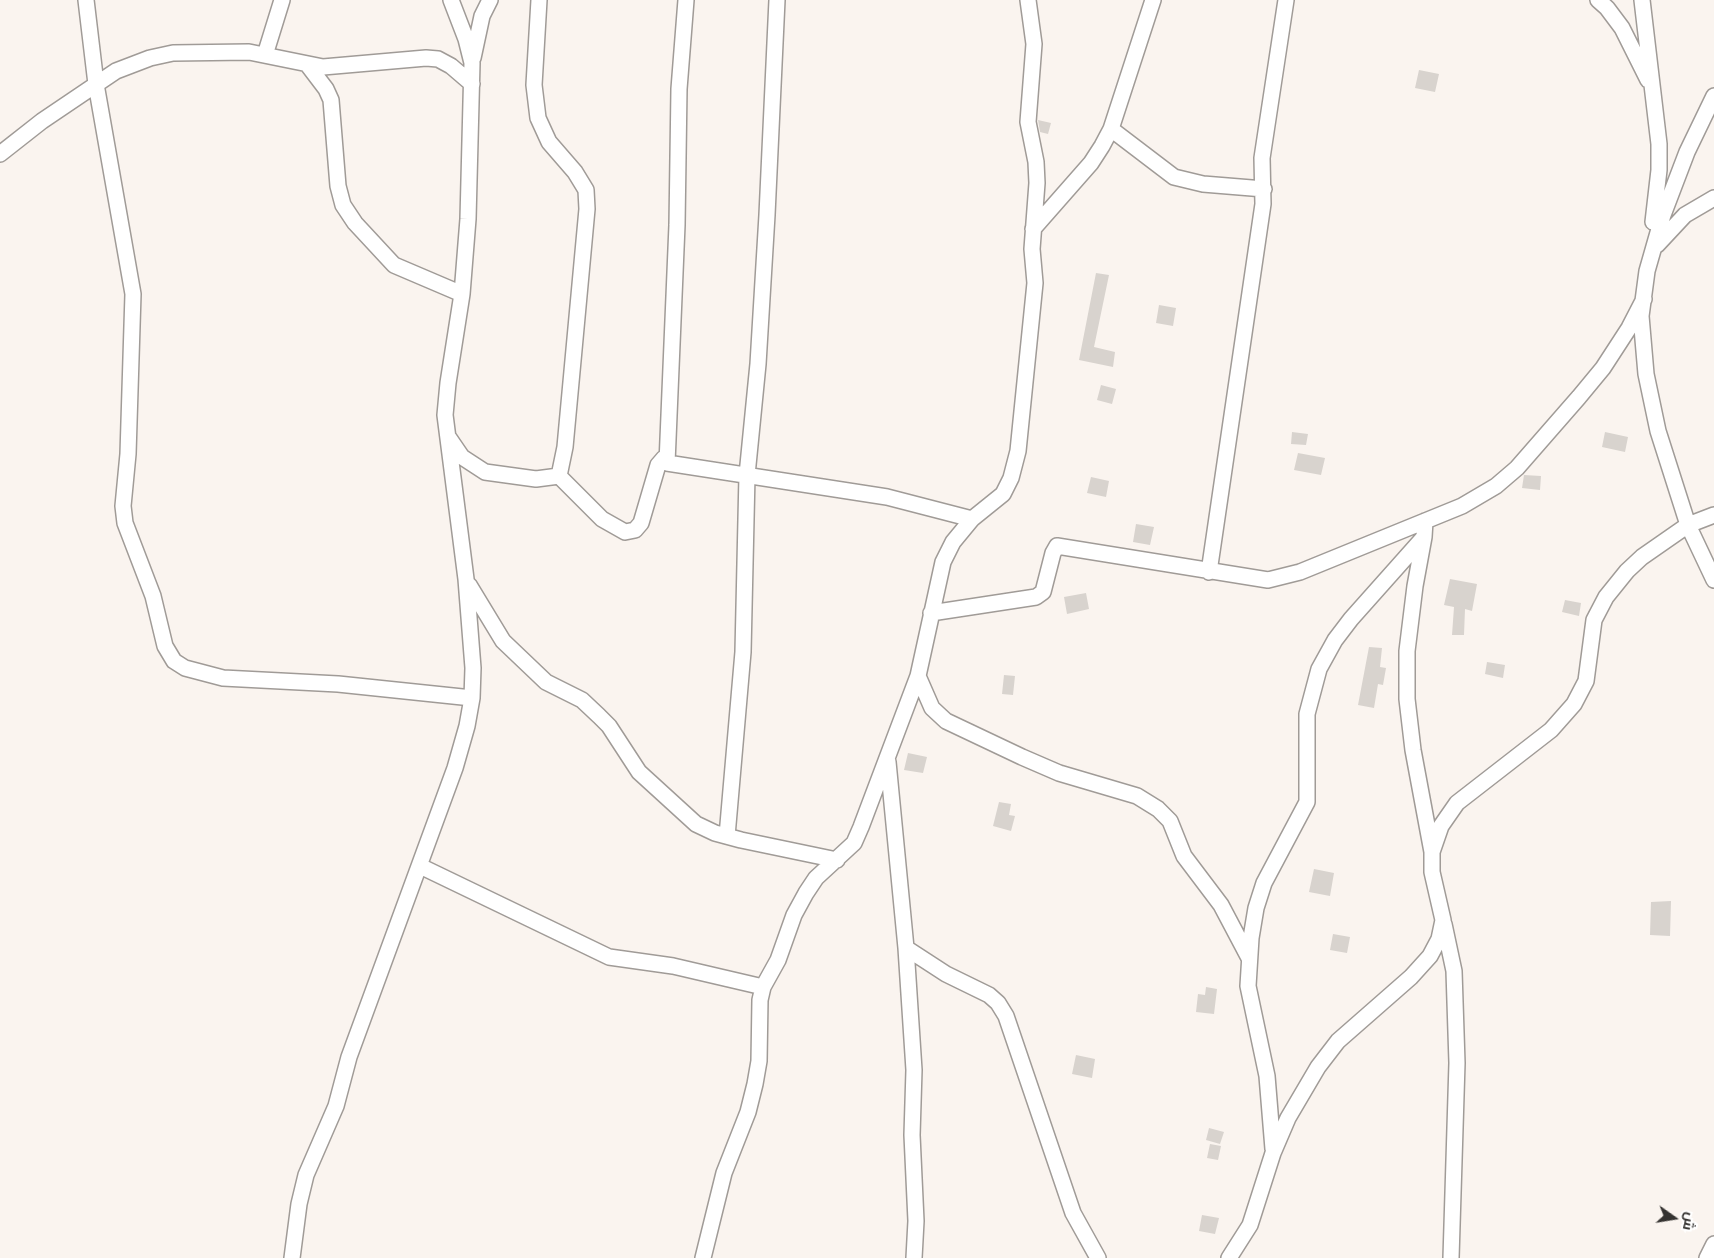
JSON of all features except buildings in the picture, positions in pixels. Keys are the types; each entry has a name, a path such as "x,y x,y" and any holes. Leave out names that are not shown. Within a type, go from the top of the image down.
{"street":[{"path":"86,0 96,84 133,294 128,454 123,506 126,523 152,596 165,646 174,661 185,668 223,678 338,684 472,698"},
{"path":"265,55 282,0"},
{"path":"451,0 466,39 472,64"},
{"path":"292,1258 299,1204 306,1175 336,1106 349,1057 455,768 467,726 472,698 473,668 466,579 447,435 448,383 462,294 468,219 472,64 482,16 490,0"},
{"path":"539,0 534,85 538,118 549,142 575,172 586,190 587,208 566,437 560,476"},
{"path":"667,463 677,225 679,89 686,0"},
{"path":"727,836 743,652 747,475 758,364 777,0"},
{"path":"703,1258 724,1173 748,1112 755,1084 758,1061 760,1000 764,988 775,967 794,915 806,893 816,878 854,843 918,676 944,562 953,542 972,520 1002,494 1012,478 1018,451 1034,283 1033,229 1037,183 1036,162 1028,122 1034,44 1028,0"},
{"path":"1033,229 1091,163 1111,129 1153,0"},
{"path":"1209,572 1264,189 1262,158 1286,0"},
{"path":"1598,0 1608,8 1622,28 1651,88"},
{"path":"1642,0 1651,88 1657,123 1659,170 1644,299 1642,343 1651,403 1688,525 1714,580"},
{"path":"0,154 116,71 150,58 173,53 249,52 330,67 426,58 438,59 451,66 472,84"},
{"path":"307,64 326,89 330,100 338,186 343,205 354,223 394,265 423,280 462,294"},
{"path":"1647,271 1656,246 1663,215 1675,182 1714,96"},
{"path":"1111,129 1174,177 1203,184 1264,189"},
{"path":"1656,246 1685,215 1714,198"},
{"path":"931,613 1036,597 1043,592 1053,553 1057,546 1268,580 1300,572 1425,521 1481,496 1517,468 1603,368 1629,328 1644,299"},
{"path":"447,435 462,457 484,472 536,478 560,476"},
{"path":"560,476 602,519 625,532 635,530 641,523 658,465 664,458 667,463 887,496 972,520"},
{"path":"1432,852 1441,826 1457,803 1551,730 1574,704 1586,680 1594,620 1606,597 1642,557 1688,525 1714,515"},
{"path":"1425,521 1424,537 1414,586 1407,651 1407,699 1413,750 1432,852 1432,872 1454,971 1456,1063 1451,1258"},
{"path":"1273,1153 1267,1076 1248,986 1251,938 1259,895 1307,802 1307,714 1320,669 1335,640 1351,619 1424,537"},
{"path":"466,579 503,641 530,670 546,682 582,700 600,716 609,726 639,772 696,824 727,836 837,860"},
{"path":"918,676 932,708 946,721 1059,773 1137,796 1158,809 1170,822 1184,856 1221,905 1250,959"},
{"path":"887,758 906,948 914,1070 912,1135 916,1221 914,1258"},
{"path":"420,866 609,957 673,966 764,988"},
{"path":"1229,1258 1250,1225 1273,1153 1288,1118 1318,1067 1338,1041 1411,977 1430,956 1439,939 1443,920"},
{"path":"906,948 946,974 989,995 998,1003 1012,1034 1073,1213 1098,1258"},
{"path":"1707,1258 1714,1244"}]}
